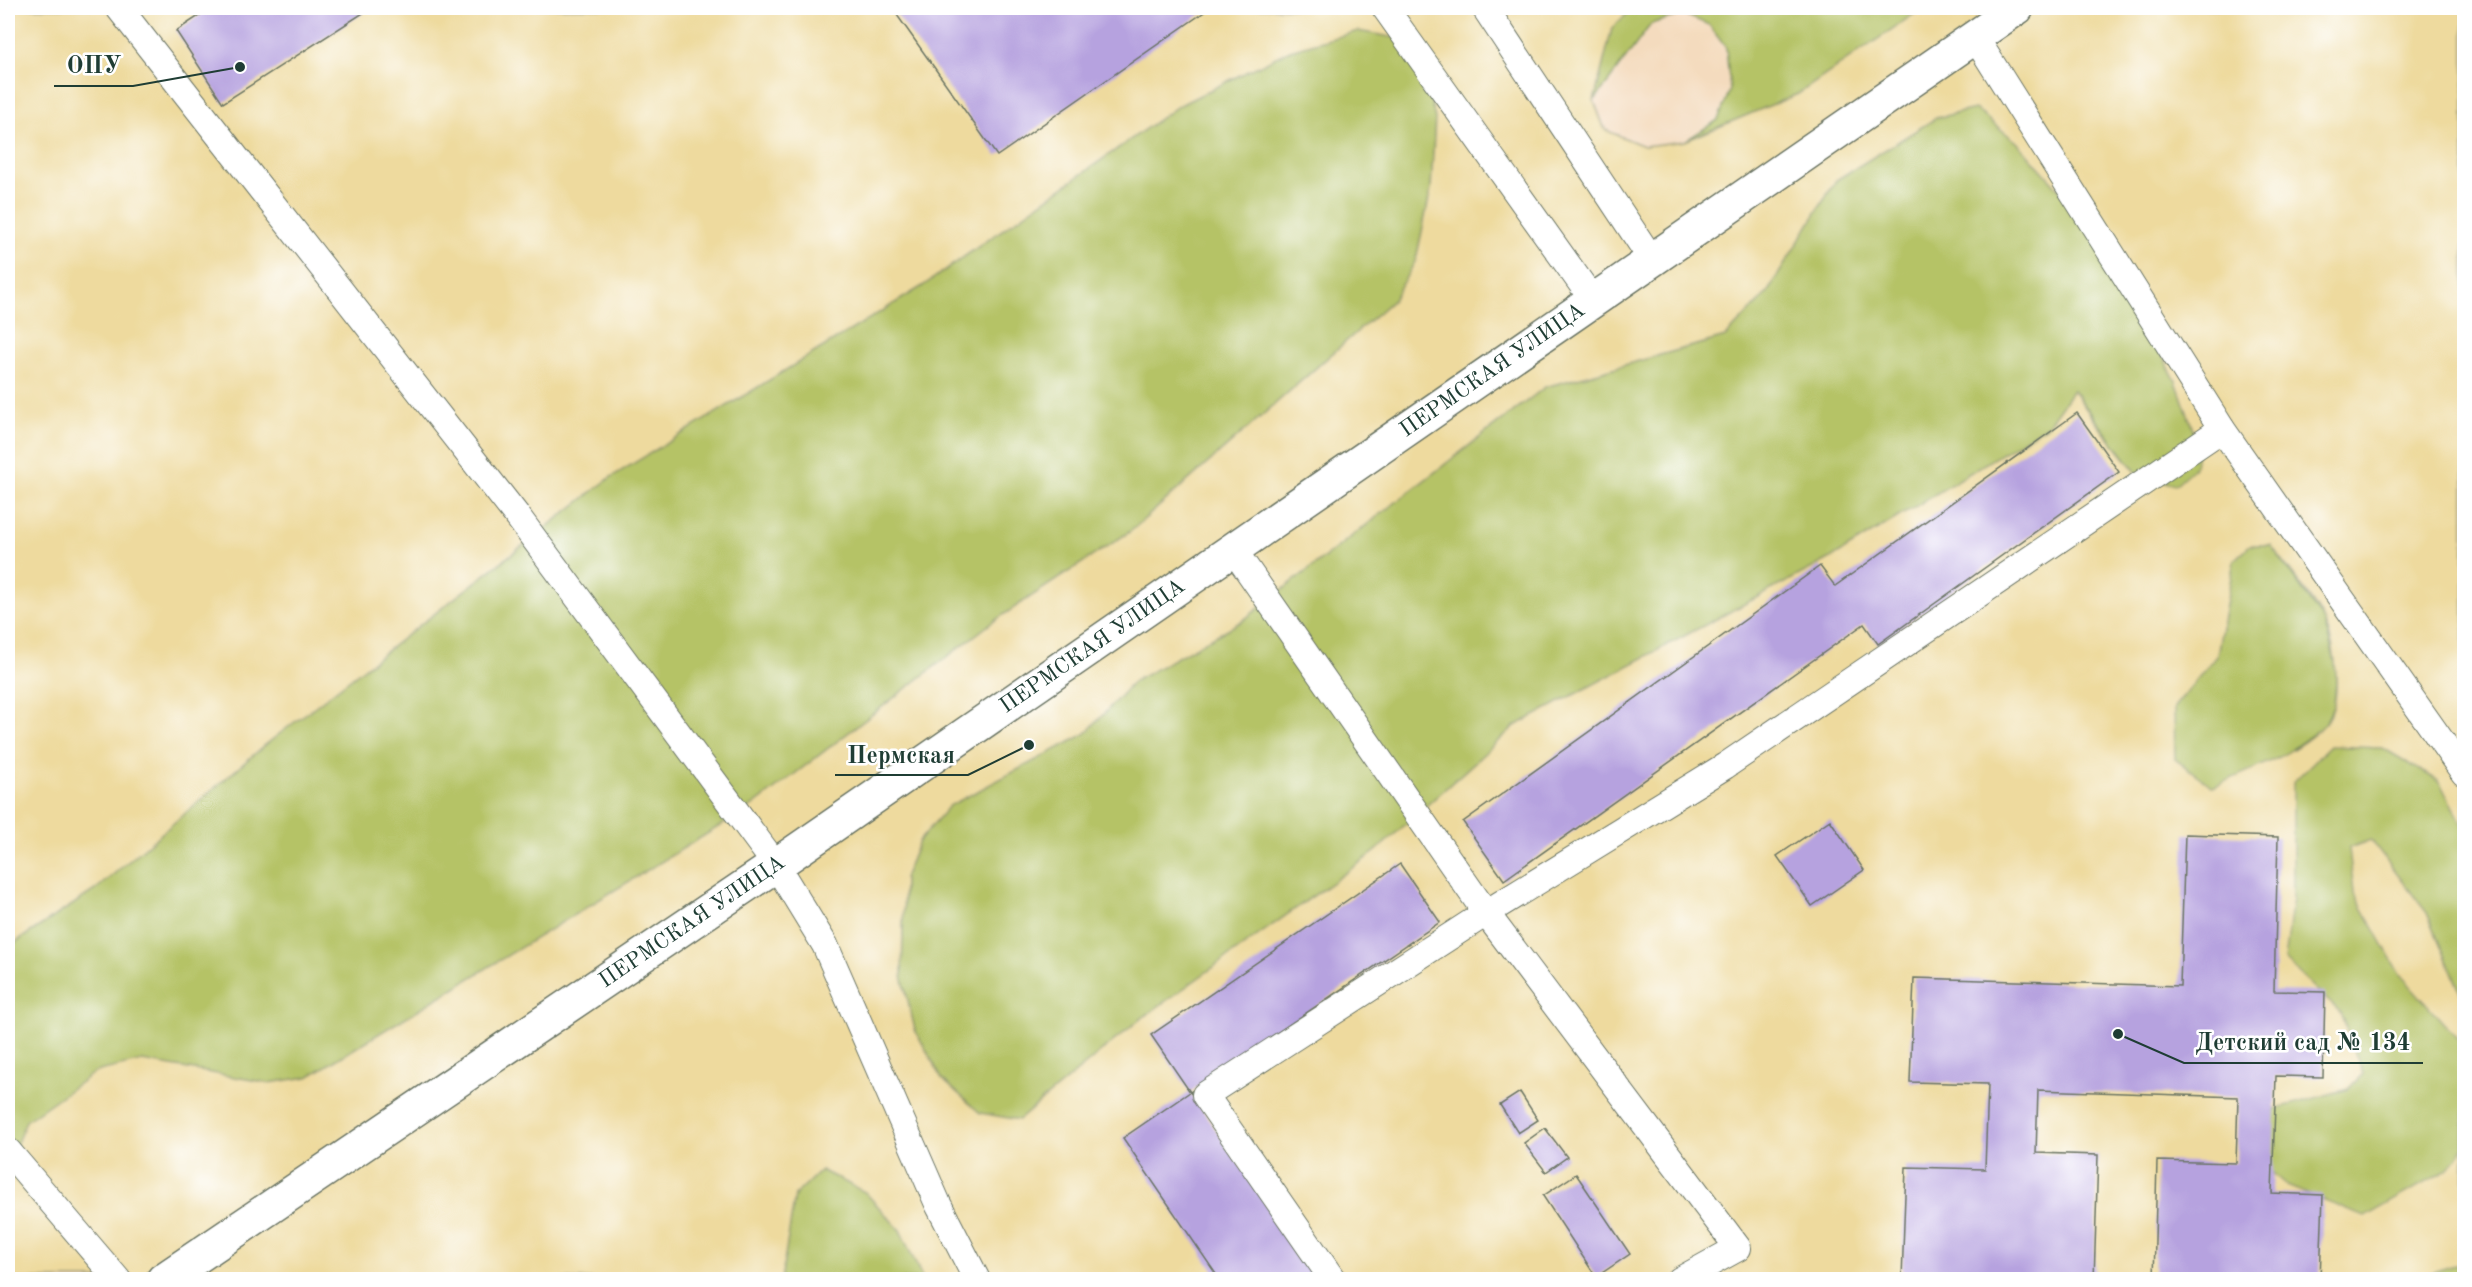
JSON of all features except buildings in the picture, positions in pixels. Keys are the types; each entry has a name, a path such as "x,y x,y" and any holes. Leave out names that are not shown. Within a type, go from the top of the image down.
{"street":[{"name":"ПЕРМСКАЯ УЛИЦА","path":"178,1275 2017,8"}],"lane":[{"path":"119,8 518,517 776,865 825,945 938,1204 977,1280"},
{"path":"1385,8 1593,300"},
{"path":"1485,8 1652,260"},
{"path":"1975,37 2222,429 2464,773"},
{"path":"1333,1280 1205,1095 1486,913 1725,766 2222,429"},
{"path":"1233,549 1486,913 1738,1248 1680,1280"},
{"path":"8,1151 118,1280"}],"green space":[{"path":"1633,8 1923,8 1798,94 1685,141 1718,120 1730,90 1726,48 1709,25 1683,14 1651,24 1594,101 1612,28"},
{"path":"1358,31 1397,38 1424,73 1435,118 1431,189 1416,260 1393,300 1131,531 994,621 753,806 308,1077 269,1083 142,1061 8,1164 8,947 95,890 265,745 611,477 921,287 1178,106 1290,50"},
{"path":"1975,109 2017,142 2097,232 2176,381 2198,443 2196,468 2175,485 2136,472 2073,390 2048,425 1835,556 1515,726 1375,852 1138,1021 1019,1120 979,1113 942,1079 915,1030 902,976 904,878 919,841 949,806 1085,734 1134,681 1242,621 1545,387 1725,337 1767,293 1836,180 1936,118"},
{"path":"2250,545 2271,545 2324,621 2337,669 2334,705 2324,726 2292,749 2306,769 2330,746 2383,748 2439,781 2464,828 2464,1001 2427,913 2464,1011 2464,1235 1732,1279 2174,707 2217,655 2234,560"},
{"path":"821,1170 865,1192 900,1230 923,1279 781,1280 795,1195"},
{"path":"2464,1262 2464,1279 2408,1279"}],"sand":[{"path":"8,8 1633,8 1612,28 1594,101 1605,130 1644,146 1685,141 1798,94 1923,8 2464,8 2464,828 2439,781 2383,748 2330,746 2293,782 2293,898 2285,960 2340,1012 2363,1074 2348,1089 2274,1109 2263,1164 2287,1186 2365,1217 2447,1170 2464,1147 2464,1262 2408,1280 923,1279 900,1230 865,1192 821,1170 795,1195 781,1279 8,1279 8,1164 26,1121 95,1072 142,1061 269,1083 308,1077 753,806 994,621 1131,531 1393,300 1416,260 1431,189 1435,118 1424,73 1397,38 1358,31 1290,50 1178,106 921,287 611,477 265,745 95,890 8,947","holes":["1975,109 2017,142 2097,232 2176,381 2198,443 2195,467 2175,485 2136,472 2073,390 2048,425 1835,556 1515,726 1375,852 1138,1021 1019,1120 980,1113 942,1079 915,1030 902,976 904,878 919,841 949,806 1085,734 1134,681 1242,621 1545,387 1725,337 1767,293 1836,180 1936,118","2250,545 2271,545 2320,613 2328,632 2335,660 2334,705 2322,727 2298,746 2213,787 2175,759 2174,707 2217,655 2234,560"]},
{"path":"2371,840 2427,913 2464,1001 2464,1046 2399,973 2354,893 2349,848"}],"place":[{"name":"ОПУ","path":"240,67"},
{"name":"Пермская","path":"1029,745"},
{"name":"Детский сад № 134","path":"2118,1034"}]}
